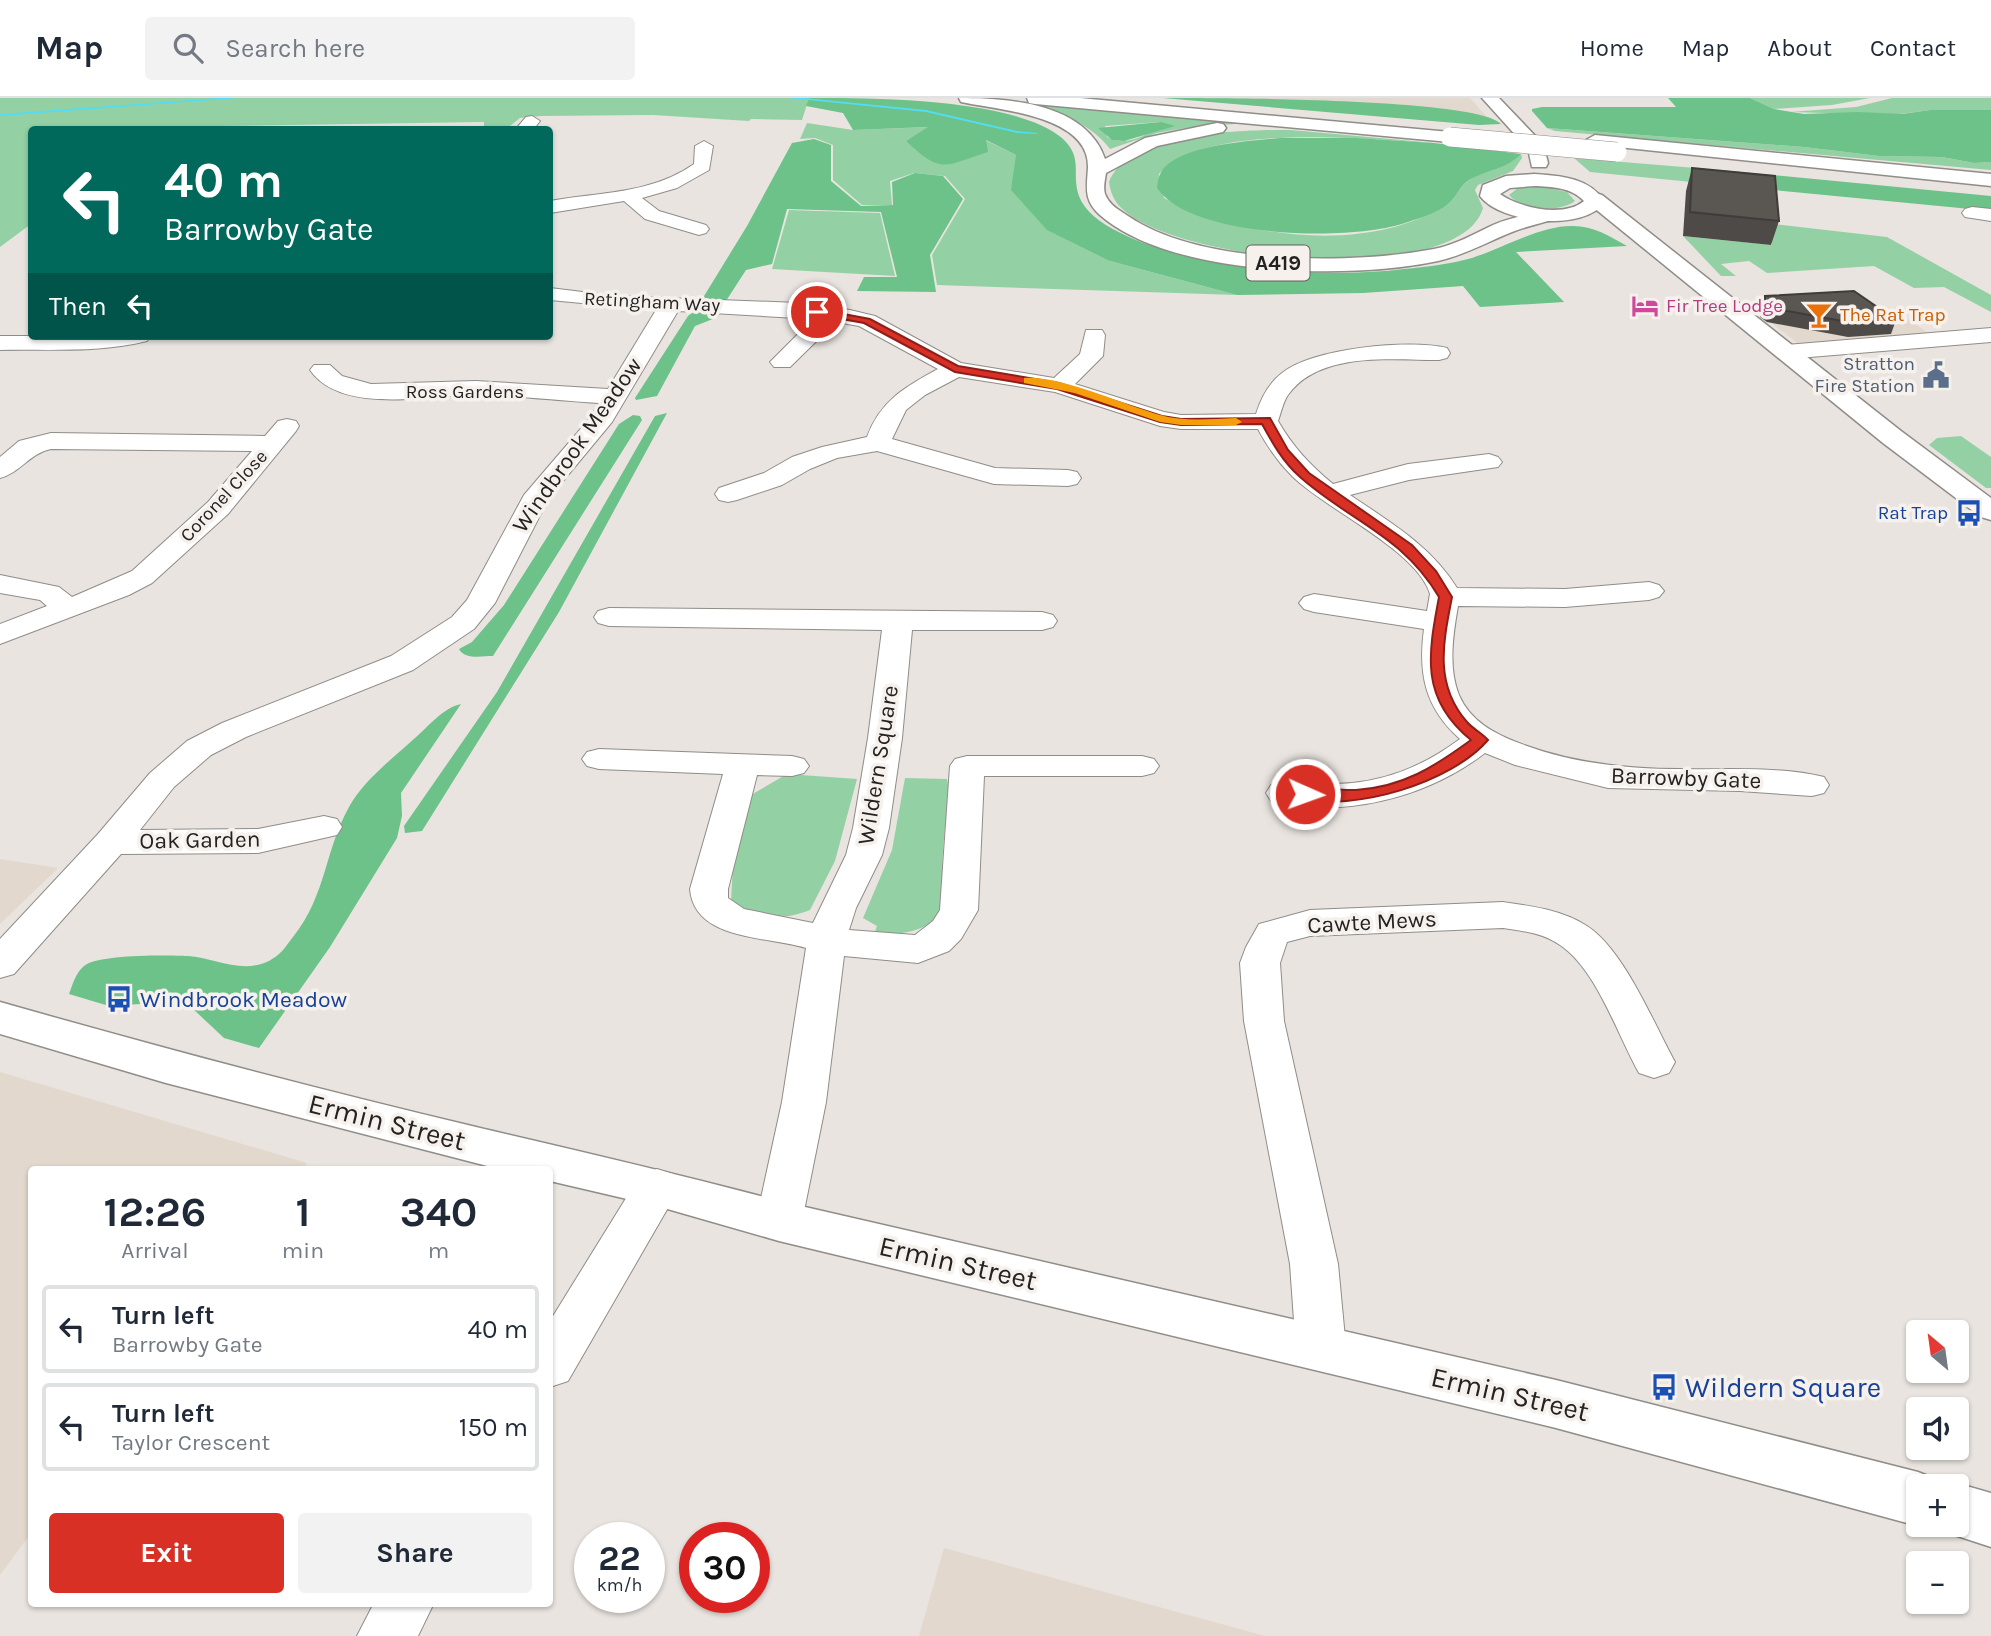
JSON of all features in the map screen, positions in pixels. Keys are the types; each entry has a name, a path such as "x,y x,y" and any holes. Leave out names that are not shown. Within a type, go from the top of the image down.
{"main road":[{"name":"A419","path":"967,98 1033,111 1073,127 1092,144 1098,170 1094,184 1097,197 1118,220 1168,242 1234,257 1324,265 1392,262 1456,250 1499,230 1557,214"},
{"path":"1019,98 1387,130"},
{"path":"1128,98 1991,191"},
{"path":"1490,98 1537,148 1539,163 1595,199 1991,511"},
{"path":"1098,170 1151,142 1195,131 1268,126 1448,131 1595,140 1991,180"},
{"path":"1539,163 1514,181 1490,189 1490,196 1515,209 1603,222 1642,238"},
{"path":"1907,171 1991,174"},
{"path":"1514,181 1545,181 1575,187"},
{"path":"1557,214 1591,208 1595,199"},
{"path":"1497,202 1499,230"},
{"name":"Ermin Street","path":"0,1018 166,1066 464,1142 657,1187 779,1221 1569,1407 1906,1496"},
{"path":"1969,1514 1991,1520"}],"street":[{"path":"553,206 667,185 690,176 703,166 704,146"},
{"path":"553,186 572,202"},
{"path":"626,194 652,215 699,229"},
{"name":"Retingham Way","path":"553,294 585,299 831,314 867,321 955,369 1059,386 1160,419 1181,422 1266,421"},
{"name":"Windbrook Meadow","path":"0,964 111,842 162,780 199,748 234,730 402,663 436,643 463,622 486,592 537,495 600,422 671,304"},
{"path":"782,362 831,314"},
{"path":"1059,386 1091,356 1094,335"},
{"path":"1786,352 1991,335"},
{"path":"0,343 109,340"},
{"path":"1439,353 1363,354 1323,361 1295,373 1285,382 1271,401 1266,421 1283,452 1305,475 1407,547 1432,573 1443,610"},
{"path":"878,443 885,421 895,405 955,369"},
{"name":"Ross Gardens","path":"322,370 330,380 342,385 386,391 473,388 615,397"},
{"name":"Coronel Close","path":"0,446 27,446 73,440 279,435 218,508 142,577 119,589 0,635"},
{"path":"728,494 773,479 801,463 831,452 878,443 994,476 1068,478"},
{"path":"0,470 27,446"},
{"path":"1328,493 1428,468 1489,462"},
{"path":"0,584 49,593 68,608"},
{"path":"1314,603 1443,610 1649,591"},
{"name":"Barrowby Gate","path":"1443,610 1437,669 1442,697 1463,726 1480,740 1527,758 1608,777 1769,781 1812,785"},
{"path":"609,617 1042,621"},
{"name":"Wildern Square","path":"779,1221 804,1102 826,942 837,908 864,855 871,828 885,738 898,621"},
{"path":"1283,793 1326,796 1384,790 1436,772 1480,740"},
{"path":"599,759 792,766"},
{"path":"743,764 709,889 710,901 721,913 735,920 798,932 826,942 918,949 935,942 947,930 959,909 967,766 1142,766"},
{"name":"Oak Garden","path":"111,842 244,841 292,850 324,827"},
{"name":"Cawte Mews","path":"1321,1349 1314,1264 1264,1021 1260,963 1273,933 1310,923 1503,915 1542,921 1573,935 1594,951 1608,970 1654,1062"},
{"path":"553,1360 657,1187"},
{"path":"386,1636 404,1607"}],"shaded area":[{"path":"1163,98 1470,98 1493,124"},
{"path":"1829,300 1888,320 1908,319 1931,335 1799,344 1750,307"},
{"path":"0,859 58,868 0,924"},
{"path":"0,1072 307,1163 305,1166 28,1166 28,1537 0,1575"},
{"path":"944,1548 1265,1636 919,1636"}],"green space":[{"path":"0,98 809,98 802,120 749,121 653,115 541,116 520,118 510,126 484,126 484,122 28,126 28,226 0,247"},
{"path":"809,98 941,103 1011,115 1040,125 1069,145 1075,159 1079,196 1088,211 1104,224 1148,244 1217,263 1319,272 1412,268 1472,258 1535,233 1573,226 1595,230 1627,246 1516,252 1564,302 1480,307 1463,286 1363,293 1237,295 1110,261 1047,230 1011,190 1016,155 986,140 988,152 952,164 936,163 906,141 928,127 853,130 843,113 806,106"},
{"path":"1163,98 1286,99 1397,104 1482,115 1501,124 1479,125"},
{"path":"1668,98 1750,98 1774,109 1804,114 1991,110 1991,162 1974,163 1942,157 1879,156 1804,147 1547,128 1532,111 1542,107 1676,107"},
{"path":"1750,98 1870,98 1832,105 1774,109"},
{"path":"1892,98 1991,98 1991,110 1930,110 1893,115 1790,112 1856,107"},
{"path":"1006,101 1247,123 1157,133 1110,149 1089,129 1063,116","holes":["1161,122 1144,136 1122,141 1107,137 1105,126"]},
{"path":"1161,122 1175,126 1124,141 1112,140 1098,128"},
{"path":"807,123 853,130 930,127 906,141 985,140 1016,155 1110,261 1237,295 937,285 932,255 965,199 945,176 914,173 890,181 892,205 862,205 833,180 833,145 815,138 800,139"},
{"path":"1547,128 1804,147 1879,156 1942,157 1974,163 1991,162 1991,170 1555,131"},
{"path":"1291,130 1434,143 1330,137 1248,140 1212,147 1181,158 1159,174 1164,198 1230,223 1267,231 1344,235 1381,230 1415,220 1447,204 1469,180 1521,154 1522,158 1513,171 1478,185 1475,190 1483,208 1462,234 1422,250 1368,258 1307,259 1245,252 1189,240 1143,223 1116,202 1111,192 1109,182 1121,165 1139,152 1163,143 1218,133"},
{"path":"1280,138 1356,138 1434,143 1521,154 1503,166 1469,180 1447,205 1431,214 1383,228 1351,232 1275,232 1237,226 1203,218 1175,205 1157,188 1165,166 1179,157 1222,145"},
{"path":"814,139 831,145 831,181 861,206 893,205 892,182 915,173 943,176 963,199 930,255 936,292 857,291 864,277 897,277 881,212 787,209 772,264 746,270 724,304 701,301 747,226 792,143"},
{"path":"1574,158 1720,170 1722,185 1590,172"},
{"path":"1720,170 1991,196 1991,211 1722,185"},
{"path":"1543,187 1567,192 1575,201 1560,207 1541,208 1523,204 1509,195 1518,188"},
{"path":"789,210 880,213 895,276 772,269"},
{"path":"1722,218 1887,237 1991,295 1991,312 1944,287 1914,288 1874,266 1767,273 1749,261 1721,264 1736,276 1721,276 1683,236 1772,245 1771,233"},
{"path":"722,311 718,317 695,326 657,396 636,400 688,316 693,312"},
{"path":"667,413 559,612 422,831 405,833 404,826 497,692 655,416"},
{"path":"633,415 640,416 642,420 493,656 465,655 459,649 472,642 504,605 619,424"},
{"path":"1961,436 1991,457 1991,488 1986,488 1929,445 1937,438"},
{"path":"461,704 401,793 402,816 397,838 330,947 259,1048 224,1038 191,1007 172,1002 109,1006 69,994 81,969 103,959 188,956 245,966 257,965 279,954 313,905 334,840 355,797 379,770 436,718"},
{"path":"787,774 857,779 835,861 810,910 789,916 761,915 731,902 733,865 751,795"},
{"path":"905,778 947,779 949,791 942,866 944,898 941,910 927,925 907,932 874,934 877,926 863,918 892,850"}],"building":[{"path":"1692,168 1775,176 1779,221 1690,212"},
{"path":"1854,291 1896,320 1853,323 1771,308 1765,303 1765,296"}],"waterway":[{"path":"0,115 237,98"},
{"path":"790,98 926,111 1017,132 1036,133"}],"slow traffic":[{"path":"1027,381 1077,391 1160,419 1181,422 1236,422"}],"place":[{"name":"Fir Tree Lodge","path":"1645,306"},
{"name":"The Rat Trap","path":"1819,315"},
{"name":"Stratton Fire Station","path":"1936,375"},
{"name":"Rat Trap","path":"1969,513"},
{"name":"Windbrook Meadow","path":"119,999"},
{"name":"Wildern Square","path":"1664,1387"}],"route":[{"path":"817,312 867,321 955,369 1059,386 1160,419 1181,422 1266,421 1283,452 1305,475 1407,547 1432,573 1446,597 1438,637 1437,681 1442,697 1463,726 1480,740 1436,772 1410,783 1358,795 1305,794"}]}
